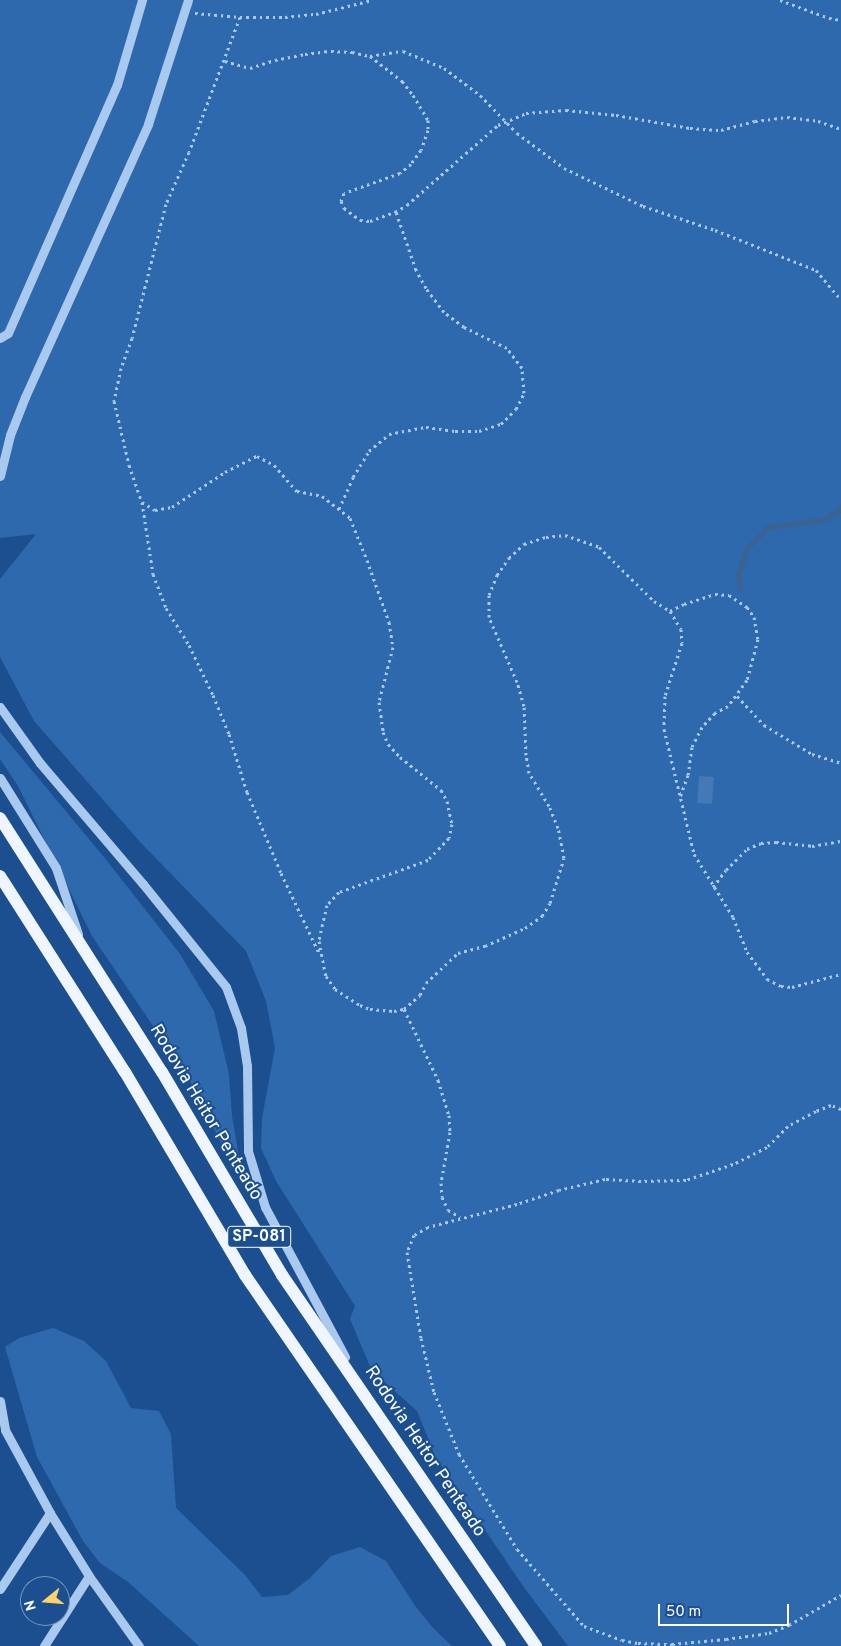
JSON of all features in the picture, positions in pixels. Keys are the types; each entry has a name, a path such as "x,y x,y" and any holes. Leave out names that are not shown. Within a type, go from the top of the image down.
{"main road":[{"name":"Rodovia Heitor Penteado","path":"0,818 162,1072 282,1275 536,1646"},
{"name":"SP-081","path":"0,876 125,1072 245,1275 500,1646"}],"street":[{"path":"0,338 8,333 117,85 142,0"},
{"path":"0,476 10,435 25,397 148,124 188,0"},
{"path":"0,706 40,763 143,884 226,987 241,1028 247,1066 248,1151 265,1207 369,1404"},
{"path":"0,778 56,868 80,942"},
{"path":"0,1401 2,1429 89,1576 139,1646"},
{"path":"0,1589 50,1513"},
{"path":"44,1646 89,1576"}],"path":[{"path":"184,12 240,17 316,14 372,0"},
{"path":"780,0 828,18 841,20"},
{"path":"240,17 225,61 166,204 132,338 121,368 114,401 129,464 142,502 153,574 166,608 189,645 216,703 229,734 247,792 281,873 322,958"},
{"path":"225,61 250,68 275,60 332,51 370,56 403,51 444,68 480,95 517,133 564,168 634,202 732,236 816,270 841,300"},
{"path":"370,56 402,81 413,94 425,112 428,130 421,150 411,164 400,172 344,192 341,201 344,208 360,220 370,221 396,212 413,200 498,125 526,113 566,110 616,115 690,128 721,130 755,121 787,117 818,120 841,129"},
{"path":"339,509 353,476 369,451 389,434 426,427 455,431 486,429 501,424 516,409 524,393 522,368 507,348 464,327 444,312 426,288 416,270 396,212"},
{"path":"142,502 155,510 172,507 225,472 257,456 274,465 296,491 322,496 350,518 389,622 393,647 380,702 382,732 388,744 400,757 441,790 447,801 452,824 449,838 428,860 339,892 327,905 319,941 322,958 326,976 335,989 347,999 370,1009 404,1010 420,995 431,977 458,953 507,937 542,916 556,890 564,858 558,828 530,773 526,755 524,706 517,682 489,617 489,594 497,575 509,558 524,544 546,537 565,535 599,547 625,570 654,601 670,611 681,629 682,643 664,696 664,729 694,854 733,917 747,952 767,979 781,986 792,987 841,974"},
{"path":"670,611 684,604 715,594 729,595 747,607 754,617 758,638 747,680 737,696 702,727 692,747 688,775 680,797"},
{"path":"737,696 764,725 812,754 841,763"},
{"path":"713,887 726,870 748,849 754,846 776,842 812,846 841,842"},
{"path":"404,1010 438,1080 446,1106 450,1132 441,1183 442,1197 448,1210 460,1217"},
{"path":"841,1108 831,1106 816,1111 788,1126 767,1147 733,1164 686,1180 641,1181 605,1179 559,1190 517,1204 460,1217 428,1227 414,1235 407,1252 420,1338 434,1392 459,1454 517,1549 584,1626 622,1640 638,1643 672,1644 726,1640 769,1633 789,1625 841,1594"}],"shaded area":[{"path":"0,0 841,0 841,1646 568,1646 523,1586 436,1458 417,1411 372,1371 350,1319 355,1306 276,1181 261,1148 262,1118 275,1048 266,1001 246,951 141,843 34,721 0,657 0,579 36,534 0,538"},
{"path":"0,732 108,862 180,954 214,1011 229,1074 232,1116 241,1168 226,1153 189,1079 92,936 18,786 0,759"},
{"path":"53,1328 84,1341 106,1361 131,1408 159,1411 171,1434 176,1508 245,1575 262,1597 288,1595 310,1578 331,1556 360,1547 386,1561 416,1607 433,1628 452,1646 199,1646 128,1582 100,1563 83,1541 37,1457 5,1347 19,1338"}],"building":[{"path":"699,776 714,777 712,804 697,803"}],"waterway":[{"path":"740,588 738,574 746,549 768,527 822,520 838,511 841,506"}]}
